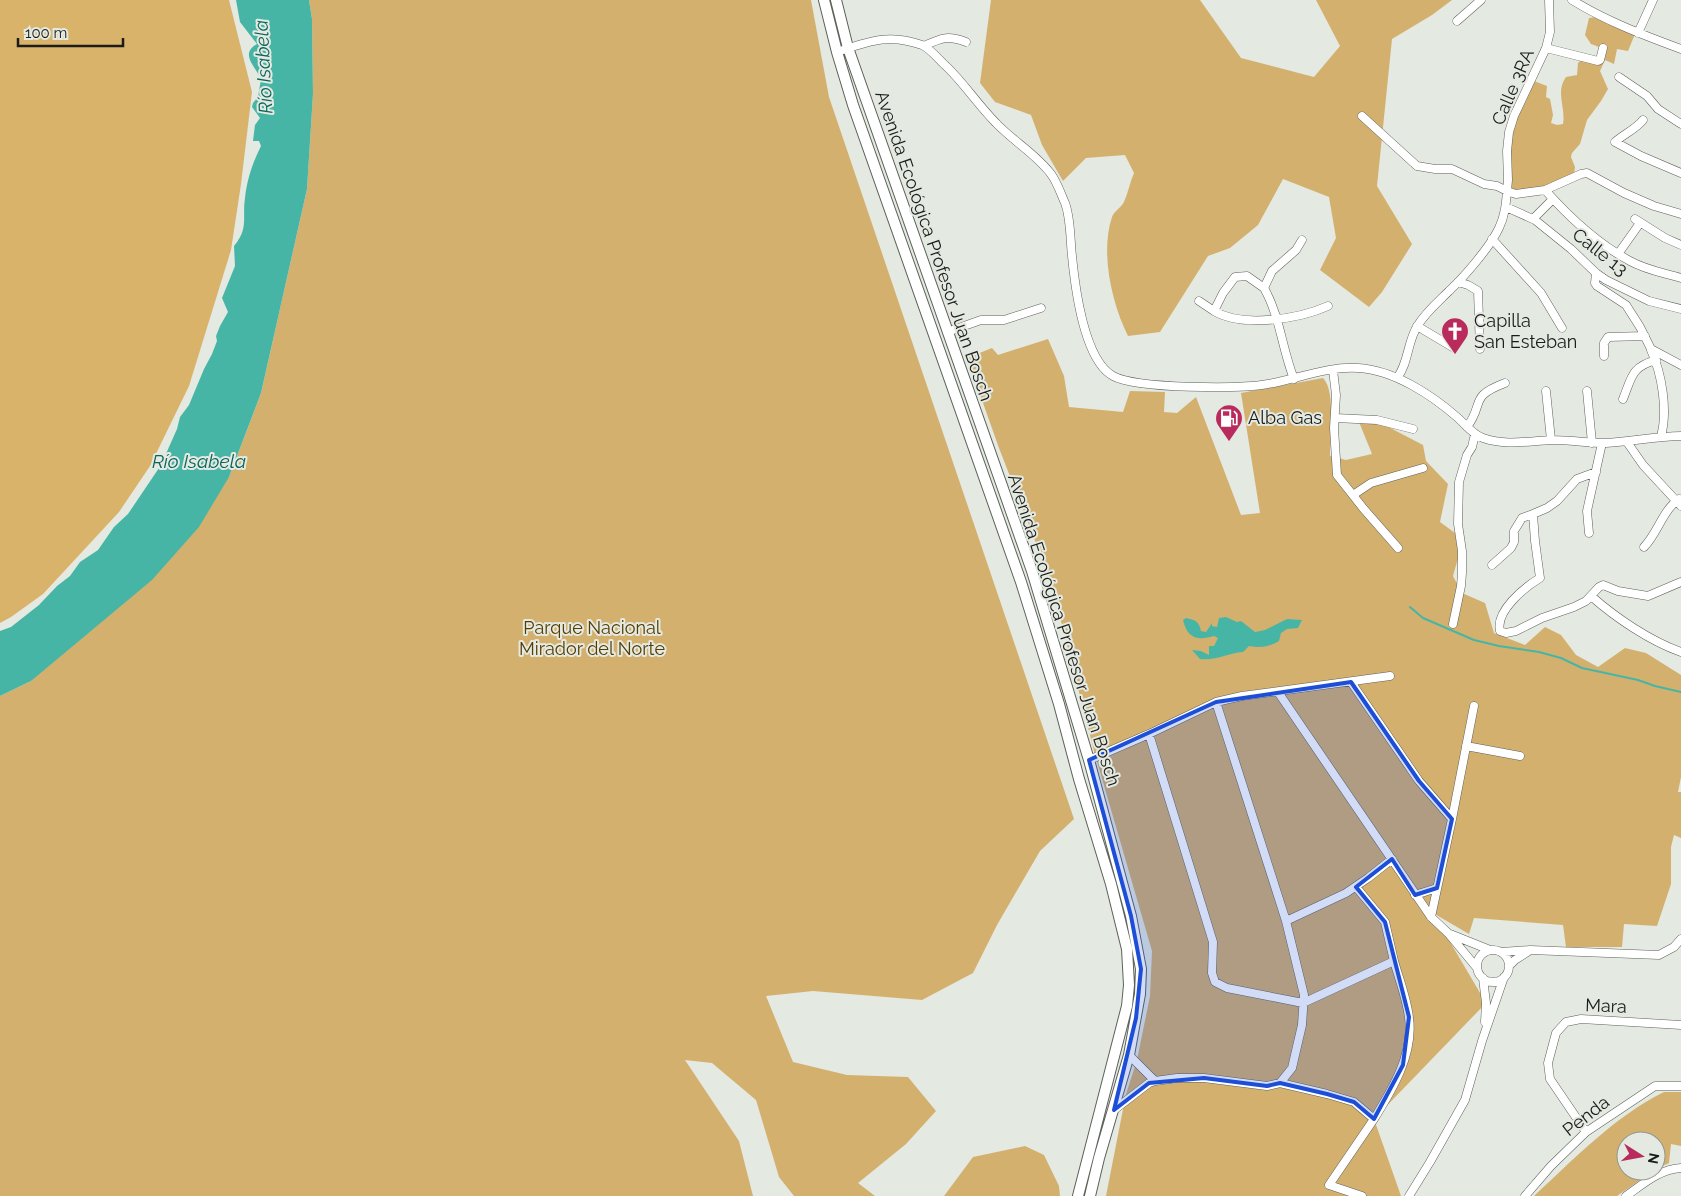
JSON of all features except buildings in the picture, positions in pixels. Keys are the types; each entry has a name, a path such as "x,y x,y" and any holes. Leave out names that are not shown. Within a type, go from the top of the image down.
{"street":[{"name":"Avenida Ecológica Profesor Juan Bosch","path":"824,0 837,52 854,105 1022,582 1111,884 1128,949 1129,985 1127,1006 1078,1196"},
{"name":"Avenida Ecológica Profesor Juan Bosch","path":"836,0 848,48 1032,571 1089,760 1131,916 1141,969 1140,994 1129,1055 1090,1196"},
{"path":"1457,21 1481,0"},
{"name":"Calle 3RA","path":"1397,378 1404,368 1410,342 1417,326 1438,301 1458,282 1499,228 1506,207 1509,132 1514,116 1546,48 1550,32 1549,0"},
{"path":"1572,0 1638,33 1681,49"},
{"path":"1638,33 1652,0"},
{"path":"924,46 941,38 951,38 966,42"},
{"path":"837,52 864,42 883,39 897,39 924,46 950,70 997,124 1034,156 1051,175 1068,211 1073,270 1085,332 1099,362 1113,376 1146,384 1220,387 1266,385 1344,368 1361,368 1397,378 1431,397 1459,418 1475,434 1510,444 1551,440 1592,443 1627,442 1661,436 1681,436"},
{"path":"1546,48 1598,61 1600,60 1603,48"},
{"path":"1619,77 1647,96 1658,108 1681,124"},
{"path":"1362,116 1417,166 1452,169 1484,184 1497,186 1516,194 1545,190 1581,174 1588,173 1624,193 1654,206 1681,214"},
{"path":"1643,120 1638,126 1623,134 1616,142 1641,156 1681,173"},
{"path":"1545,190 1584,229 1618,254 1635,264 1681,278"},
{"path":"1533,219 1553,199"},
{"name":"Calle 13","path":"1506,207 1533,219 1571,248 1596,273 1620,288 1640,297 1681,309"},
{"path":"1618,254 1637,221 1681,245"},
{"path":"1492,239 1541,293 1562,328"},
{"path":"1264,288 1272,271 1296,250 1302,240"},
{"path":"1596,273 1595,283 1597,286 1626,305 1656,360 1663,406 1664,426 1661,436"},
{"path":"1214,311 1222,293 1235,277 1247,276 1264,288 1274,306 1294,379"},
{"path":"1458,282 1478,291 1480,349"},
{"path":"1199,301 1222,316 1233,319 1261,321 1277,319 1328,306"},
{"path":"947,332 981,320 1004,320 1041,308"},
{"path":"1417,326 1454,348"},
{"path":"1604,356 1604,343 1608,337 1644,336"},
{"path":"1651,348 1681,364"},
{"path":"1623,399 1638,367 1656,360"},
{"path":"1333,370 1336,395 1335,456 1337,475 1398,548"},
{"path":"1468,428 1479,398 1491,388 1505,383"},
{"path":"1546,391 1551,440"},
{"path":"1587,391 1592,443"},
{"path":"1335,418 1377,420 1412,428"},
{"path":"1453,624 1462,573 1462,551 1458,524 1460,482 1475,434"},
{"path":"1627,442 1643,464 1680,502 1670,508 1644,547"},
{"path":"1589,532 1587,511 1602,443"},
{"path":"1353,495 1371,483 1423,468"},
{"path":"1492,565 1511,548 1514,542 1514,531 1522,518 1547,508 1557,501 1577,479 1596,472"},
{"path":"1533,514 1535,548 1540,578 1530,584 1506,609 1499,626 1500,632 1516,631 1542,618 1574,607 1591,596 1599,587 1603,586 1618,591 1648,596 1681,582"},
{"path":"1591,596 1612,614 1681,652"},
{"path":"1089,760 1216,702 1242,696 1390,676"},
{"path":"1352,682 1419,781 1452,819"},
{"path":"1278,692 1431,917 1448,933 1484,978 1496,981 1504,977"},
{"path":"1216,702 1286,921 1304,995 1302,1025 1292,1068 1280,1084"},
{"path":"1431,917 1474,706"},
{"path":"1149,734 1213,942 1212,973 1214,982 1227,988 1303,1003 1394,961"},
{"path":"1466,746 1520,756"},
{"path":"1286,921 1346,894 1392,860"},
{"path":"1356,887 1385,922 1409,1018 1410,1032 1403,1065 1393,1089 1329,1185 1362,1196"},
{"path":"1415,896 1437,888"},
{"path":"1448,933 1490,950 1501,952 1530,950 1658,955 1674,947 1681,939"},
{"path":"1477,968 1480,956 1490,950"},
{"path":"1408,1196 1430,1162 1465,1100 1482,1041 1509,966 1530,950"},
{"path":"1501,952 1507,958 1509,966"},
{"path":"1482,1041 1486,1018 1484,978"},
{"name":"Mara","path":"1586,1132 1550,1080 1548,1063 1556,1033 1561,1027 1566,1022 1581,1019 1681,1025"},
{"path":"1129,1055 1155,1082"},
{"path":"1114,1110 1149,1082 1177,1078 1204,1078 1266,1086 1280,1084 1354,1102 1374,1119"},
{"name":"Penda","path":"1525,1196 1551,1166 1586,1132 1655,1086 1681,1086"},
{"path":"1626,1196 1648,1180 1671,1168 1681,1168"}],"highlighted area":[{"path":"1351,682 1419,781 1452,819 1437,888 1415,895 1392,859 1356,887 1385,922 1409,1017 1403,1065 1374,1119 1354,1102 1327,1094 1280,1083 1267,1086 1204,1078 1149,1083 1114,1110 1136,1018 1141,969 1131,916 1089,760 1216,702"}],"green space":[{"name":"Parque Nacional Mirador del Norte","path":"309,0 811,0 829,97 1074,819 1040,851 997,925 973,973 922,1000 813,991 766,996 793,1062 847,1075 908,1077 936,1111 906,1144 858,1183 875,1196 794,1196 779,1177 756,1100 712,1063 685,1060 739,1141 753,1196 0,1196 0,696 31,681 229,477 261,393 307,189 313,94 312,19"},
{"path":"991,0 1200,0 1241,58 1314,77 1340,46 1316,0 1452,0 1432,15 1392,39 1377,186 1412,244 1382,292 1369,307 1320,270 1336,238 1329,197 1283,179 1258,225 1230,248 1208,256 1160,332 1128,336 1113,294 1107,246 1112,217 1124,202 1134,173 1125,155 1086,158 1063,181 1042,145 1031,115 995,102 980,83"},
{"path":"1596,17 1635,34 1628,51 1617,49 1614,64 1605,60 1600,71 1608,89 1587,120 1580,144 1572,153 1571,157 1575,167 1574,174 1538,190 1511,191 1510,133 1534,81 1547,86 1546,97 1550,99 1553,115 1551,123 1563,124 1561,88 1566,77 1577,75 1578,63 1583,58 1597,59 1599,47 1591,44 1585,35 1589,18"},
{"path":"1048,339 1064,376 1069,407 1123,412 1130,391 1165,392 1164,412 1177,413 1196,397 1241,515 1260,513 1241,393 1323,378 1330,393 1331,403 1330,456 1346,460 1372,454 1357,417 1375,420 1423,445 1426,461 1448,484 1440,522 1455,533 1462,544 1453,576 1462,593 1485,603 1494,633 1525,645 1545,627 1561,635 1576,655 1598,667 1625,648 1646,653 1681,675 1681,777 1678,792 1681,792 1681,838 1674,835 1671,847 1671,884 1657,926 1624,924 1622,947 1566,947 1563,925 1474,918 1469,934 1433,913 1486,1003 1374,1119 1401,1196 1106,1196 1126,1094 1137,1060 1150,996 1152,951 1094,751 1051,582 999,448 967,358 992,348 998,355"},
{"path":"1664,1092 1681,1092 1681,1146 1671,1144 1669,1163 1666,1164 1666,1131 1616,1131 1616,1181 1639,1181 1617,1196 1534,1196 1612,1126"},
{"path":"1025,1146 1044,1155 1059,1186 1060,1196 944,1196 973,1157"}],"shaded area":[{"path":"0,0 229,0 252,92 231,250 189,386 150,466 119,512 43,594 0,623"}],"water":[{"name":"Río Isabela","path":"236,0 309,0 312,19 313,94 307,189 261,393 229,477 199,527 152,580 31,681 0,696 0,631 11,627 39,605 57,586 70,576 80,562 98,550 114,527 128,514 161,465 177,429 180,417 189,405 212,354 217,341 216,336 228,312 222,298 235,266 234,246 242,234 247,184 261,146 259,141 253,141 255,125 260,118 252,107 258,97 261,79 249,56 249,52 257,44 240,22"},
{"path":"1226,617 1237,622 1241,621 1255,632 1265,630 1287,619 1302,620 1298,628 1287,629 1281,633 1279,641 1272,645 1261,647 1249,646 1243,652 1211,659 1200,659 1192,650 1201,651 1209,655 1209,646 1214,646 1218,638 1214,636 1194,637 1187,631 1183,620 1186,618 1194,620 1198,623 1201,631 1206,632 1212,623 1212,626 1217,627 1219,618"}],"waterway":[{"path":"1410,607 1423,618 1474,640 1539,652 1561,658 1582,668 1638,680 1681,692"}],"place":[{"name":"Capilla San Esteban","path":"1455,355"},
{"name":"Alba Gas","path":"1229,442"}]}
